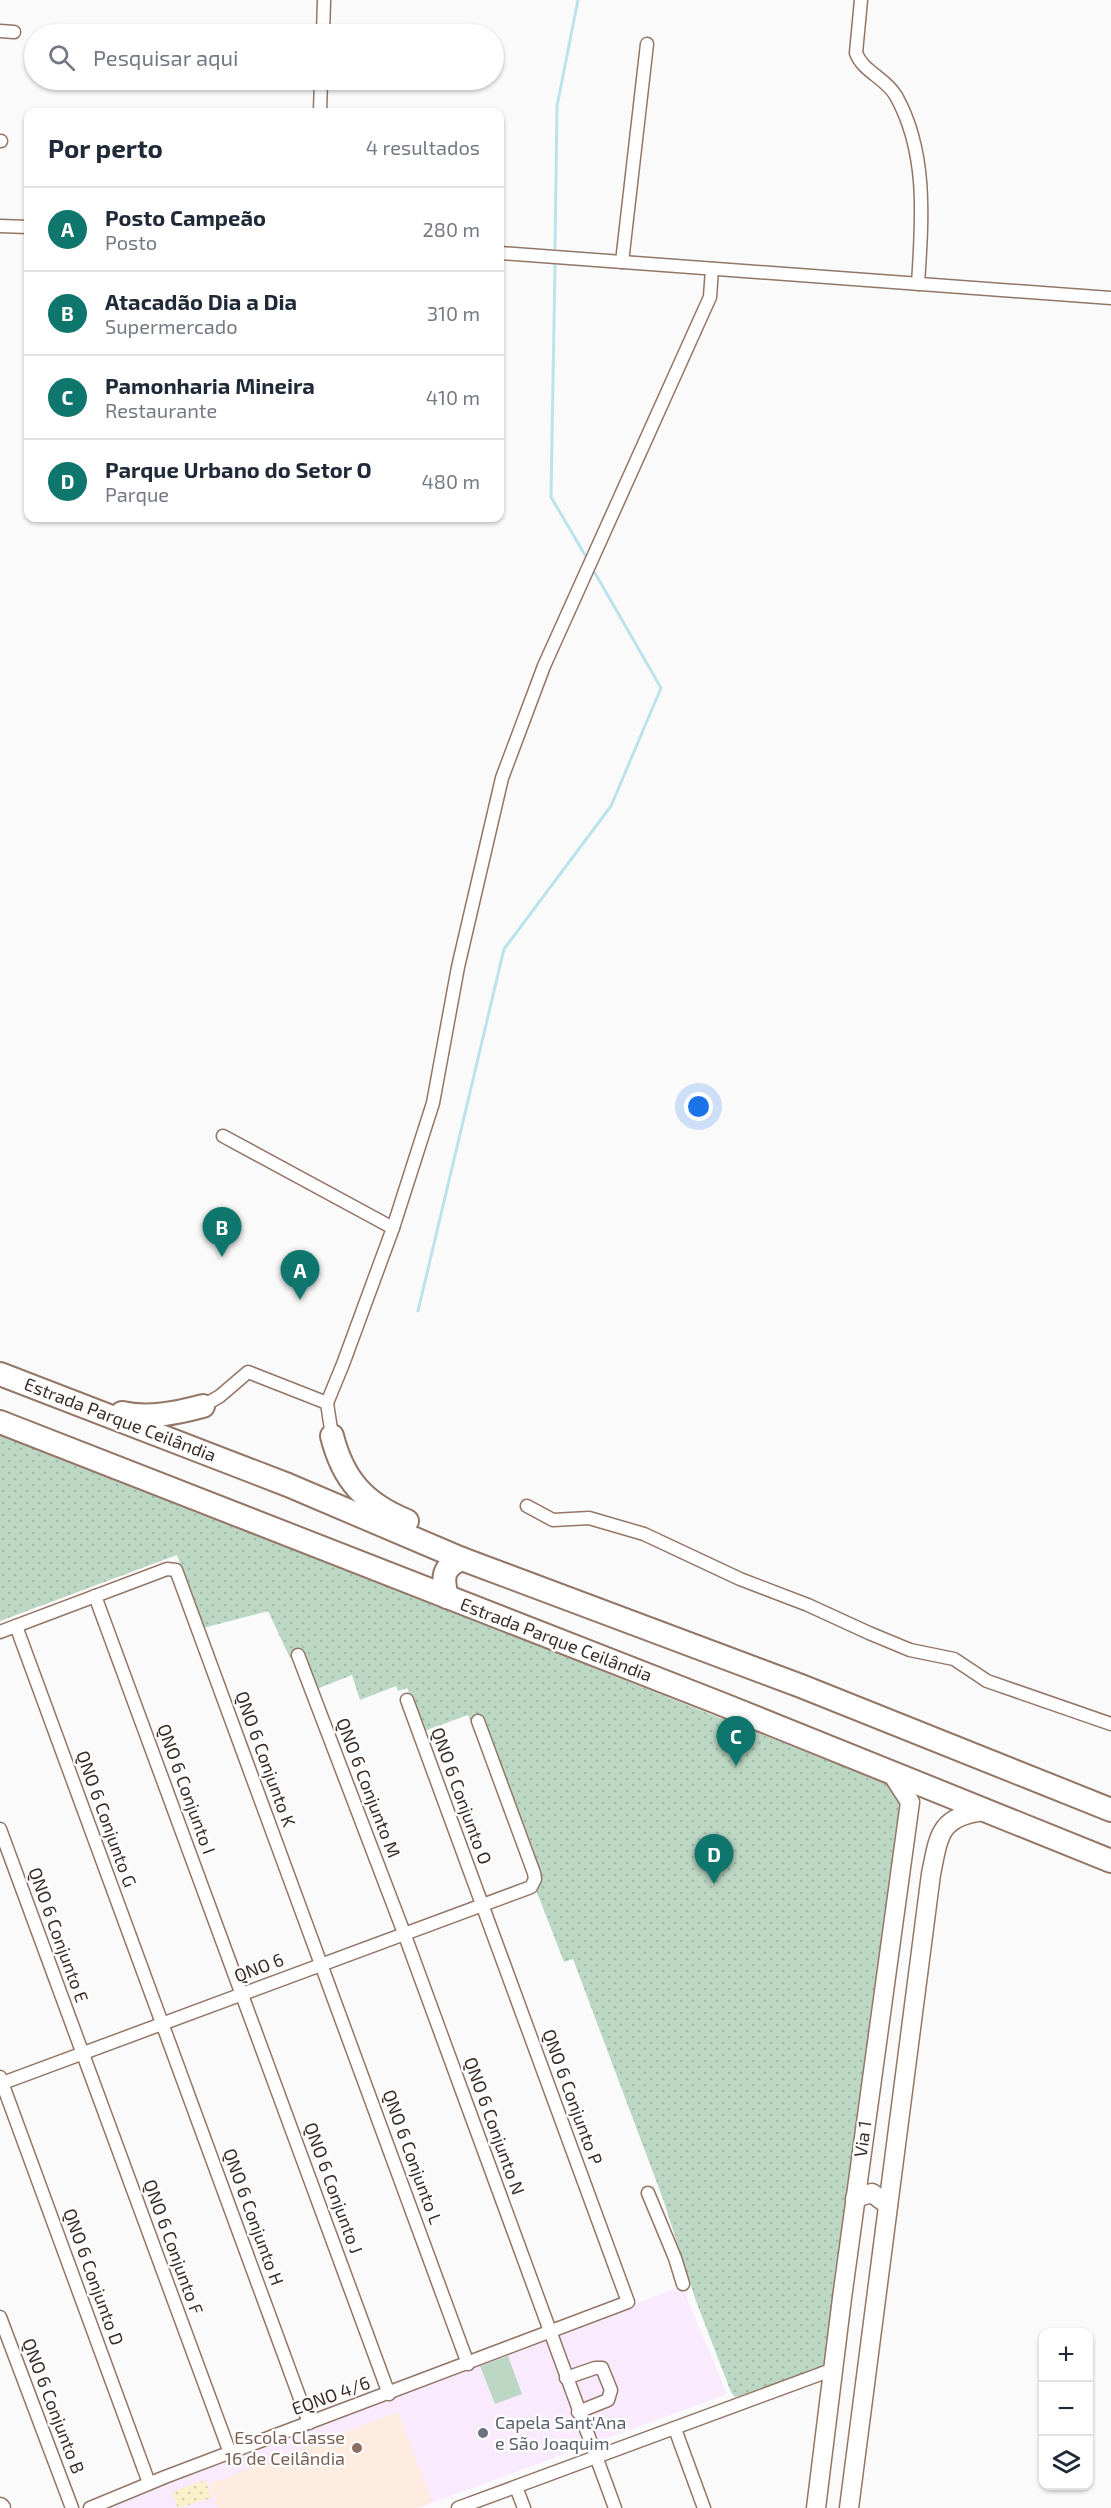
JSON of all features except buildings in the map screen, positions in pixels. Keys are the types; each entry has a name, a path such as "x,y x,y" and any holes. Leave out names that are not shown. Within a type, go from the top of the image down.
{"highway":[{"name":"Estrada Parque Ceilândia","path":"0,1374 288,1485 462,1559 812,1691 1111,1810"},
{"path":"63,1398 134,1416 180,1413 203,1406"},
{"name":"Estrada Parque Ceilândia","path":"0,1422 1111,1861"},
{"path":"332,1436 339,1463 351,1482 370,1500 394,1516 481,1552 514,1569 533,1586"},
{"path":"447,1597 444,1573 447,1566 462,1559"}],"main road":[{"name":"Via 1","path":"816,2508 855,2198 910,1802 892,1774"},
{"name":"Via 1","path":"849,2508 937,1846 942,1830 952,1818 983,1811"},
{"path":"855,2198 872,2193 888,2205"}],"street":[{"path":"323,24 324,0"},
{"path":"861,0 856,53 859,61 894,92 908,119 919,170 922,223 918,284"},
{"path":"0,31 14,32"},
{"path":"621,262 647,44"},
{"path":"320,108 321,90"},
{"path":"0,226 24,227"},
{"path":"504,253 1111,298"},
{"path":"332,1436 327,1403 393,1228 433,1103 458,967 502,778 544,666 710,297 712,268"},
{"path":"223,1136 393,1228"},
{"path":"203,1406 220,1396 248,1372 327,1403"},
{"path":"527,1506 553,1520 589,1518 644,1534 740,1579 808,1605 910,1650 954,1659 987,1681 1111,1724"},
{"name":"QNO 6 Conjunto K","path":"95,1596 172,1569 177,1574 322,1964"},
{"path":"0,1632 95,1596"},
{"name":"QNO 6 Conjunto I","path":"95,1596 243,1994"},
{"name":"QNO 6 Conjunto G","path":"16,1626 163,2024"},
{"name":"QNO 6 Conjunto M","path":"298,1655 404,1933"},
{"name":"QNO 6 Conjunto O","path":"407,1700 482,1905"},
{"name":"QNO 6","path":"1,2081 163,2024 531,1887 535,1879 534,1873 478,1721"},
{"name":"QNO 6 Conjunto E","path":"0,1829 83,2053"},
{"name":"QNO 6 Conjunto P","path":"482,1905 628,2302"},
{"name":"QNO 6 Conjunto N","path":"404,1933 551,2332"},
{"name":"QNO 6 Conjunto L","path":"322,1964 468,2364"},
{"name":"QNO 6 Conjunto J","path":"243,1994 388,2394"},
{"name":"QNO 6 Conjunto H","path":"163,2024 309,2423"},
{"name":"QNO 6 Conjunto F","path":"83,2053 230,2453"},
{"name":"QNO 6 Conjunto D","path":"1,2081 149,2483"},
{"path":"648,2193 675,2258 683,2284"},
{"name":"EQNO 4/6","path":"90,2508 149,2483 628,2302"},
{"name":"QNO 6 Conjunto B","path":"0,2317 72,2508"},
{"path":"551,2332 578,2412 615,2508"},
{"path":"566,2378 595,2368 602,2368 611,2390 608,2400 578,2412"},
{"path":"458,2508 834,2368"},
{"path":"675,2429 704,2508"},
{"path":"516,2487 524,2508"}],"shaded area":[{"path":"682,2286 727,2394 418,2508 106,2508"},
{"name":"Escola Classe 16 de Ceilândia","path":"398,2412 432,2502 415,2508 218,2508 209,2484"}],"green space":[{"path":"0,1432 894,1787 904,1800 826,2365 742,2396 735,2397 731,2392 696,2301 663,2199 573,1959 564,1962 468,1715 424,1731 407,1688 398,1691 396,1686 360,1700 352,1675 317,1689 301,1653 290,1658 268,1611 203,1628 177,1555 0,1621"},
{"path":"508,2356 522,2394 495,2404 480,2366"}],"sand":[{"path":"205,2480 212,2498 178,2508 172,2492"}],"waterway":[{"path":"555,248 557,106 578,0"},
{"path":"555,265 551,497 585,555"},
{"path":"418,1311 504,949 611,806 661,688 595,573"}],"place":[{"name":"Atacadão Dia a Dia","path":"222,1257"},
{"name":"Posto Campeão","path":"300,1300"},
{"name":"Pamonharia Mineira","path":"736,1766"},
{"name":"Parque Urbano do Setor O","path":"714,1884"},
{"name":"Capela Sant'Ana e São Joaquim","path":"483,2433"},
{"name":"Escola Classe 16 de Ceilândia","path":"357,2448"}]}
